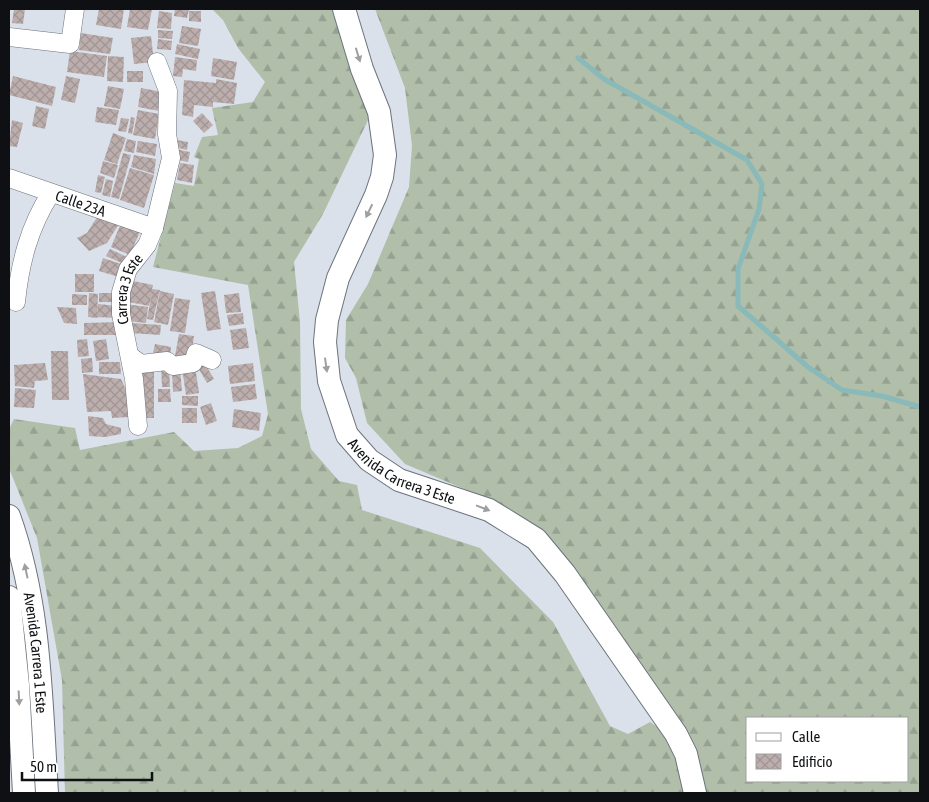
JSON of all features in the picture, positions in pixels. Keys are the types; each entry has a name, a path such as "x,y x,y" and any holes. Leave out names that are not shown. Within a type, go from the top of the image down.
{"main road":[{"name":"Avenida Carrera 3 Este","path":"344,9 362,69 379,112 385,155 382,177 376,195 338,278 327,320 324,342 326,368 332,396 346,435 369,460 399,480 489,510 513,523 541,544 565,574 676,734 686,754 695,793"},
{"name":"Avenida Carrera 1 Este","path":"9,516 20,546 27,576 36,636 47,793"},
{"name":"Avenida Carrera 1 Este","path":"9,597 18,684 24,793"}],"street":[{"path":"9,37 70,44 75,9"},
{"name":"Carrera 3 Este","path":"138,426 130,356 121,314 121,292 128,269 147,245 154,228 171,158 167,134 168,91 158,62"},
{"name":"Calle 23A","path":"9,178 154,228"},
{"path":"16,302 19,272 28,240 41,208 51,193"},
{"path":"130,356 141,364 167,360 173,366 193,363 196,353 212,360"}],"green space":[{"path":"212,9 333,9 370,116 323,214 294,262 300,322 301,409 311,449 339,481 357,485 362,510 480,548 553,622 610,726 628,734 650,722 672,736 685,793 65,793 62,680 37,538 9,468 9,429 14,419 75,428 80,450 174,432 194,451 238,448 262,436 268,414 248,285 153,267 175,183 194,186 199,159 194,157 202,137 218,135 212,108 253,102 265,82 238,48 223,20"},
{"path":"375,9 920,9 920,793 704,793 548,540 509,508 405,464 367,423 356,378 345,358 346,320 368,284 409,187 412,146 405,88"}],"building":[{"path":"14,9 25,9 23,24 12,23"},
{"path":"99,9 124,9 121,29 96,25"},
{"path":"130,9 152,9 148,30 127,27"},
{"path":"175,9 189,9 187,18 174,16"},
{"path":"159,11 172,13 171,29 157,28"},
{"path":"189,11 201,11 201,22 189,21"},
{"path":"182,26 201,29 198,46 179,43"},
{"path":"158,30 173,31 172,39 158,38"},
{"path":"81,33 113,38 110,54 79,50"},
{"path":"151,36 154,62 134,64 131,38"},
{"path":"158,39 172,41 171,50 157,49"},
{"path":"177,44 200,49 198,59 175,54"},
{"path":"70,51 107,56 104,77 67,72"},
{"path":"108,56 124,57 123,82 107,81"},
{"path":"175,57 197,60 196,71 183,69 182,77 173,76"},
{"path":"213,58 237,62 234,80 211,76"},
{"path":"127,71 143,71 143,82 127,82"},
{"path":"13,76 56,87 52,106 9,95"},
{"path":"66,76 80,79 75,103 61,100"},
{"path":"216,79 237,83 234,104 213,102 213,107 194,105 193,117 182,115 184,80 216,83"},
{"path":"108,86 124,89 120,109 104,106"},
{"path":"141,88 163,92 159,111 138,107"},
{"path":"36,106 49,109 45,129 32,126"},
{"path":"97,107 119,110 116,125 95,122"},
{"path":"138,110 159,114 155,139 133,135"},
{"path":"202,113 213,125 204,133 193,121"},
{"path":"131,117 135,118 132,134 128,133"},
{"path":"121,118 129,119 126,132 118,131"},
{"path":"12,120 23,123 17,147 9,146"},
{"path":"113,133 126,138 117,164 104,160"},
{"path":"127,139 136,141 134,153 124,151"},
{"path":"171,139 188,142 187,150 170,146"},
{"path":"138,141 157,144 155,156 136,152"},
{"path":"175,149 190,152 188,162 173,159"},
{"path":"123,153 131,155 119,199 111,197"},
{"path":"134,155 156,159 154,174 131,167"},
{"path":"103,161 118,165 114,178 100,173"},
{"path":"180,163 194,165 192,183 177,180"},
{"path":"130,168 154,175 144,208 120,200"},
{"path":"98,175 105,177 101,193 95,192"},
{"path":"106,179 113,181 110,197 102,195"},
{"path":"101,211 122,219 107,243 89,251 77,238 87,233"},
{"path":"122,221 141,229 130,255 111,247"},
{"path":"110,249 127,257 124,264 106,256"},
{"path":"103,258 124,265 119,277 99,271"},
{"path":"75,274 94,274 94,292 75,292"},
{"path":"128,280 153,285 152,289 160,290 153,320 147,319 152,293 149,306 124,301"},
{"path":"160,291 174,294 168,325 154,322"},
{"path":"215,291 221,329 207,331 201,293"},
{"path":"89,293 98,294 97,318 88,317"},
{"path":"99,293 117,293 117,302 99,302"},
{"path":"239,293 241,312 226,313 224,295"},
{"path":"72,294 87,295 87,305 72,305"},
{"path":"175,298 190,300 185,333 170,331"},
{"path":"98,304 118,306 118,318 97,317"},
{"path":"125,304 148,307 146,323 127,321"},
{"path":"57,307 76,308 77,324 64,323"},
{"path":"243,313 244,324 229,326 227,315"},
{"path":"121,322 121,335 84,335 84,323"},
{"path":"130,323 161,325 160,335 130,333"},
{"path":"246,328 249,348 233,350 230,330"},
{"path":"179,334 194,336 191,359 175,356"},
{"path":"87,339 89,356 78,357 77,340"},
{"path":"106,339 109,359 96,361 93,341"},
{"path":"155,344 171,347 170,356 153,353"},
{"path":"51,351 68,351 69,400 52,400"},
{"path":"92,358 93,372 82,373 81,359"},
{"path":"99,362 120,362 121,374 99,374"},
{"path":"204,362 214,379 207,383 197,366"},
{"path":"45,363 48,380 35,381 34,388 15,386 14,365"},
{"path":"253,363 255,381 230,384 228,366"},
{"path":"195,366 199,393 186,395 182,368"},
{"path":"161,367 169,367 170,387 162,387"},
{"path":"154,368 154,418 140,418 139,369"},
{"path":"180,370 182,391 173,392 172,371"},
{"path":"83,374 121,379 127,392 129,417 112,418 111,411 87,412"},
{"path":"255,384 257,399 233,402 231,387"},
{"path":"15,388 36,390 34,408 14,407"},
{"path":"158,389 170,389 171,402 158,402"},
{"path":"182,396 198,396 198,406 182,405"},
{"path":"211,403 217,421 206,425 200,407"},
{"path":"182,408 197,408 197,423 182,423"},
{"path":"234,409 261,413 259,431 232,427"},
{"path":"88,416 103,418 106,424 121,428 121,434 105,437 89,436"}],"waterway":[{"path":"578,58 604,79 747,160 762,184 759,209 738,269 738,306 808,367 842,390 882,396 920,407"}]}
